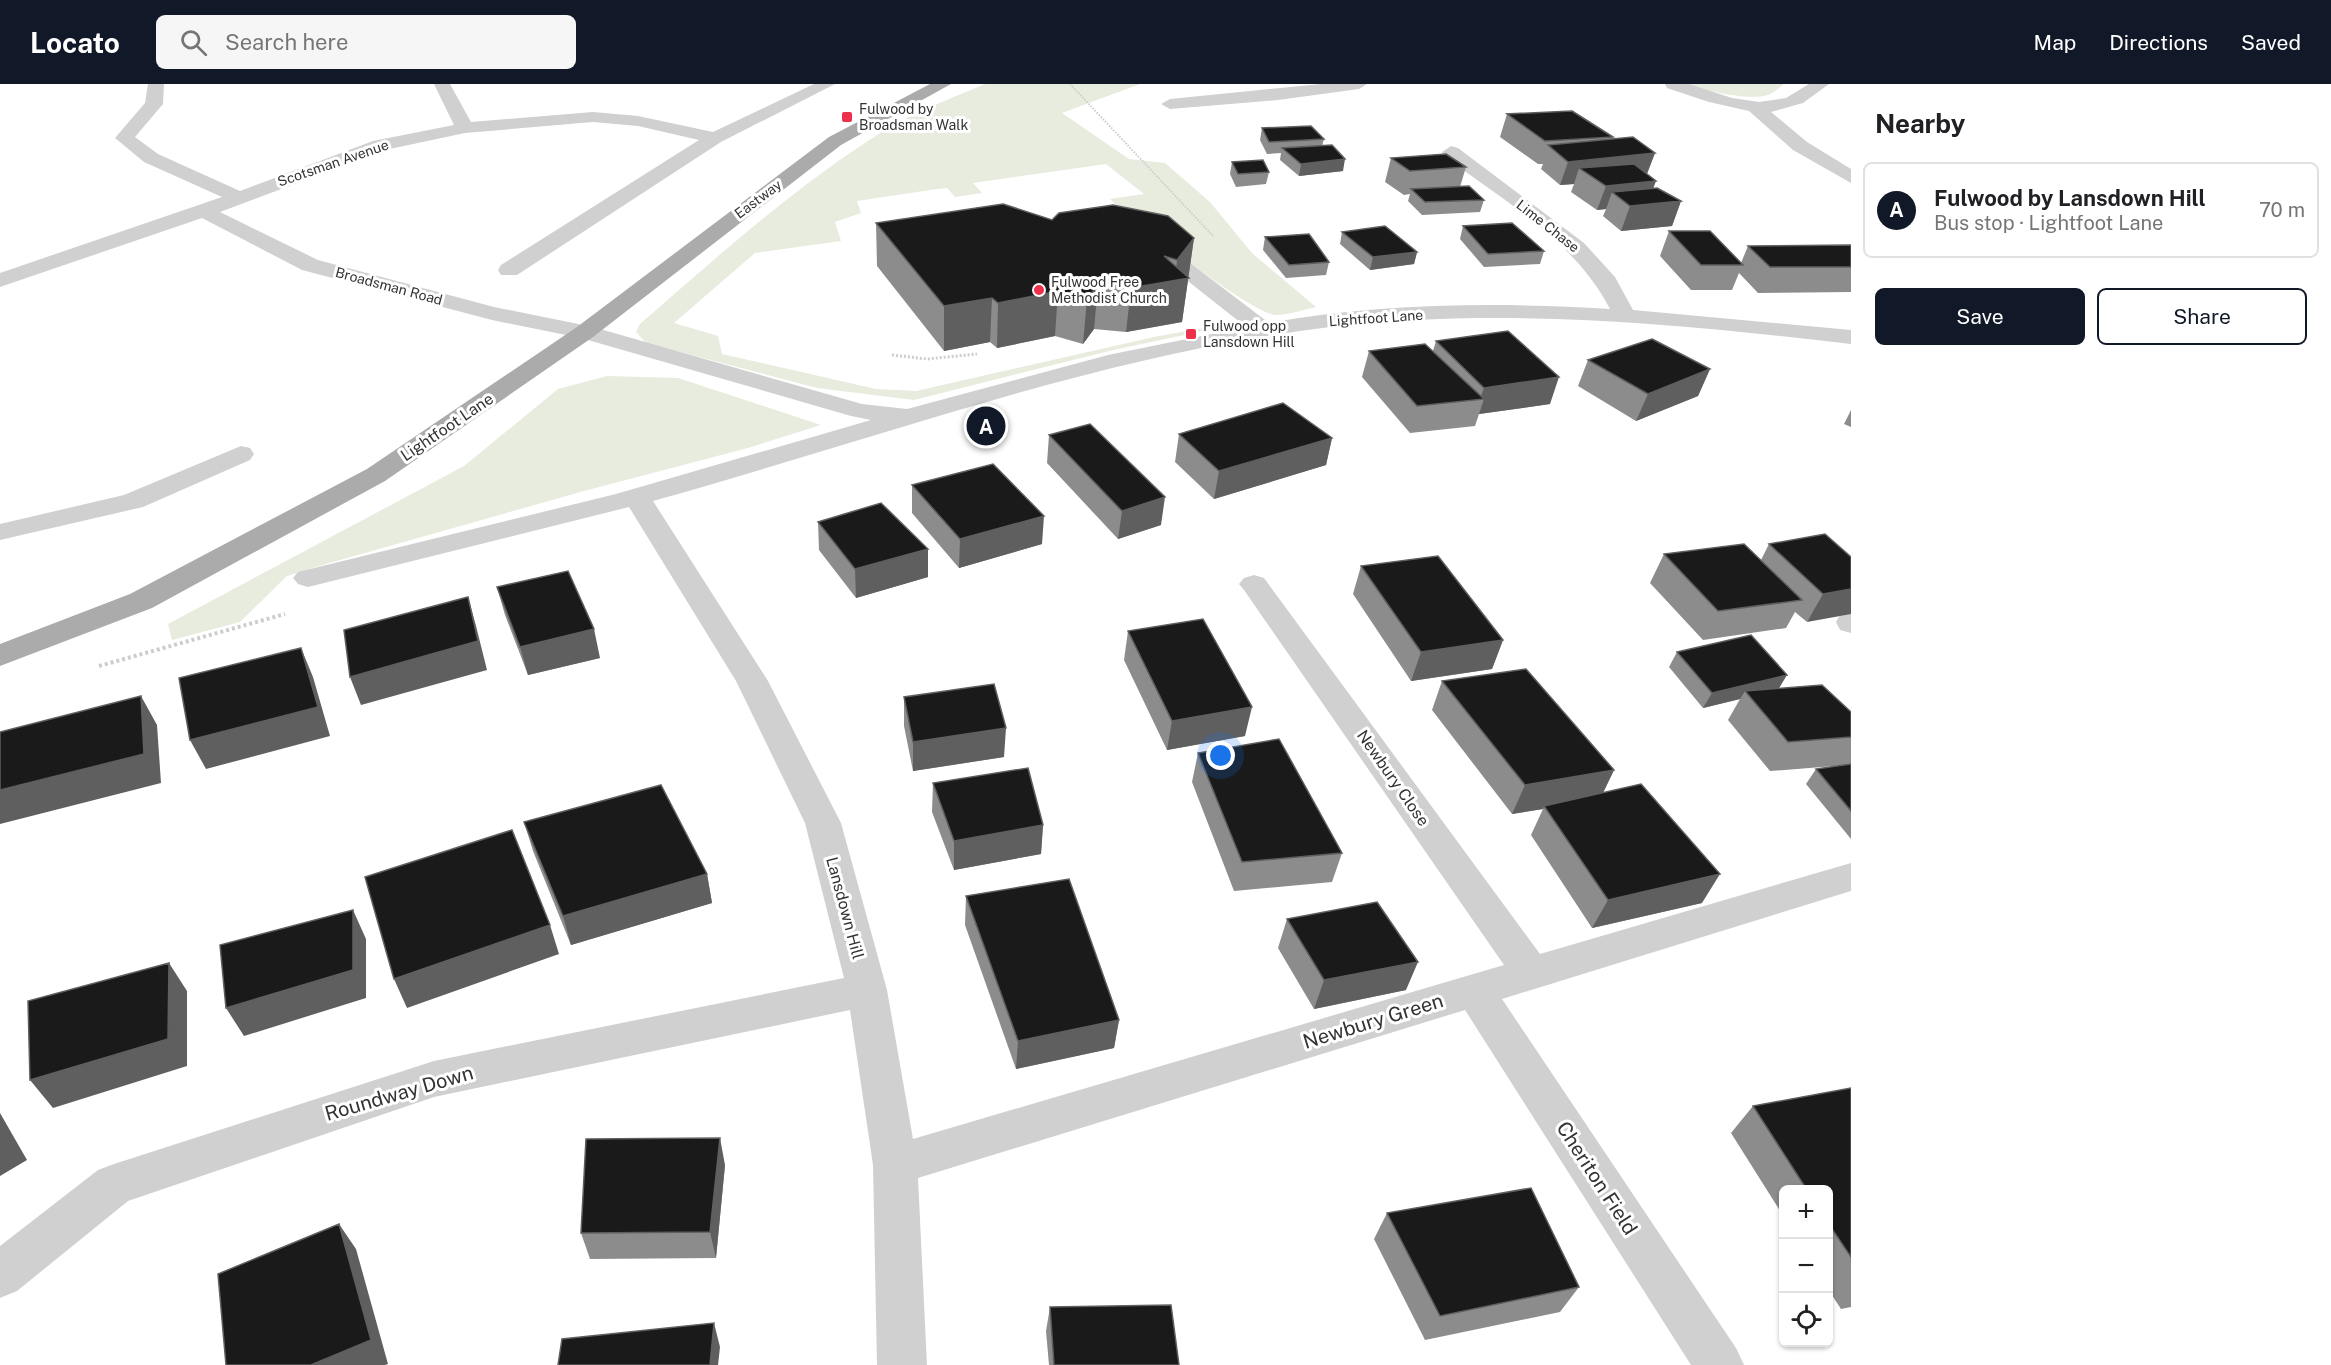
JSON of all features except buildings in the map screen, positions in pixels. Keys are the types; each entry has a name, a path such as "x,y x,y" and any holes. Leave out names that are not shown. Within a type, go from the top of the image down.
{"main road":[{"name":"Eastway","path":"585,332 835,141 943,84"},
{"name":"Lightfoot Lane","path":"0,656 141,601 376,475 585,332"}],"street":[{"path":"156,84 154,104 124,138 151,158 238,197"},
{"path":"442,84 465,129"},
{"path":"509,270 715,138 827,84"},
{"path":"1170,104 1278,95 1359,84"},
{"path":"1673,84 1718,99 1755,107 1789,103 1821,84"},
{"path":"1755,107 1800,146 1851,177"},
{"name":"Scotsman Avenue","path":"0,280 203,211 380,145 465,129 593,117 638,121 715,138"},
{"name":"Lime Chase","path":"1451,152 1577,247 1607,282 1626,317"},
{"name":"Broadsman Road","path":"203,211 310,265 481,310 585,332"},
{"path":"1133,228 1265,331"},
{"name":"Lightfoot Lane","path":"308,578 637,498 910,416 1160,349 1265,331 1342,319 1459,314 1626,317 1761,326 1851,337"},
{"name":"Lightfoot Lane","path":"585,332 860,411 910,416"},
{"path":"0,532 133,501 241,454"},
{"name":"Lansdown Hill","path":"637,498 752,681 823,823 867,990 895,1165 902,1365"},
{"name":"Newbury Close","path":"1254,584 1531,973"},
{"name":"Newbury Green","path":"895,1165 1851,877"},
{"name":"Roundway Down","path":"0,1275 114,1185 434,1078 867,990"},
{"name":"Cheriton Field","path":"1474,990 1719,1365"}],"path":[{"path":"1070,84 1144,161"},
{"path":"892,355 927,358 981,353"},
{"path":"91,668 293,611 308,578"}],"shaded area":[{"path":"985,84 1140,84 1062,113 1129,159 1165,163 1210,202 1252,253 1316,307 1275,315 1242,299 1218,283 1110,199 1144,194 1106,164 973,183 982,193 955,197 947,188 857,201 861,213 835,222 841,241 755,253 674,323 718,336 722,354 876,389 916,391 1154,337 1236,322 1237,324 1113,350 914,400 817,388 646,343 636,332 640,324 759,222 852,151 897,123"},
{"path":"1688,84 1784,84 1768,95 1750,97 1705,90"},
{"path":"607,376 678,378 821,425 748,448 584,491 287,576 240,622 172,640 168,624 464,466 558,389"}],"place":[{"name":"Fulwood by Broadsman Walk","path":"847,117"},
{"name":"Fulwood Free Methodist Church","path":"1039,290"},
{"name":"Fulwood opp Lansdown Hill","path":"1191,334"},
{"name":"Fulwood by Lansdown Hill","path":"986,426"}]}
